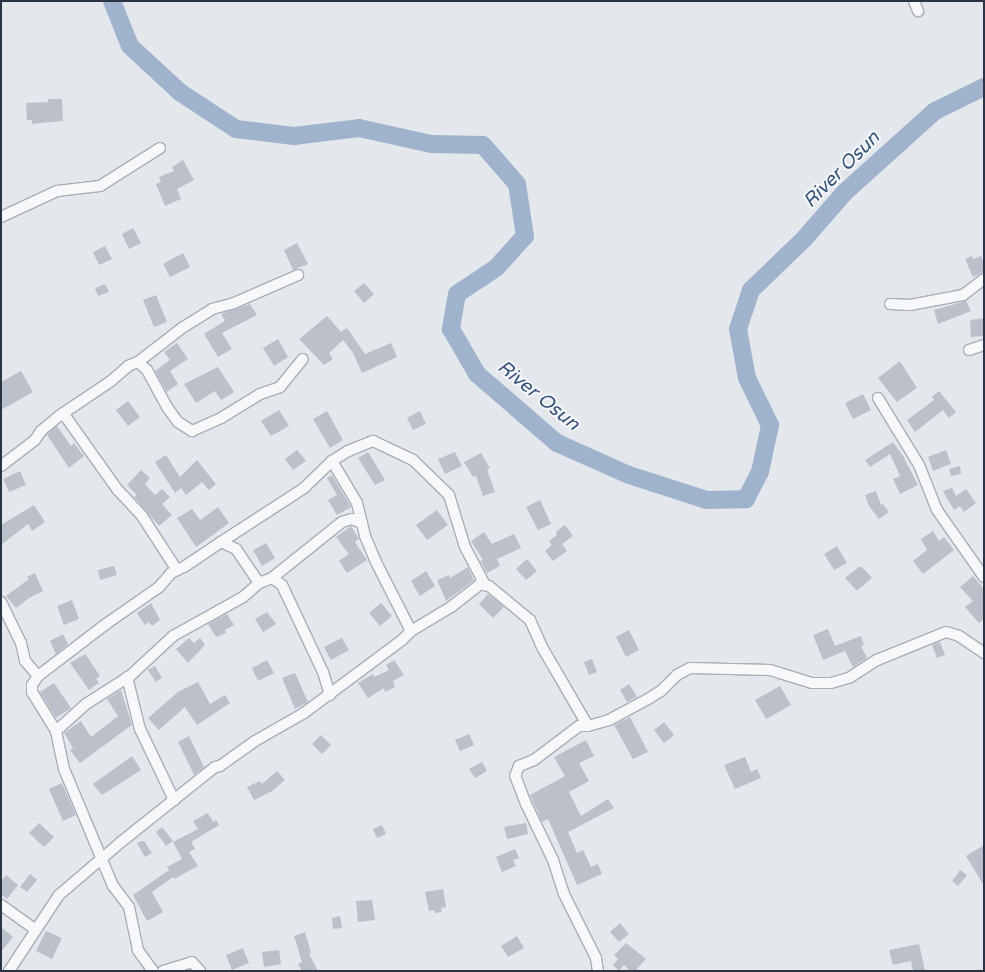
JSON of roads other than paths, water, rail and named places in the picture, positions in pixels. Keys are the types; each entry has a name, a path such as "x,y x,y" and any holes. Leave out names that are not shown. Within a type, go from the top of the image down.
{"street":[{"path":"1,217 57,191 100,186 160,148"},
{"path":"1,466 35,440 41,431 63,413 212,309 234,303 298,275"},
{"path":"890,304 918,304 963,295 984,279"},
{"path":"969,350 984,345"},
{"path":"138,362 147,370 167,407 178,422 182,427 192,431 221,418 260,394 280,386 303,359"},
{"path":"878,398 919,465 937,510 984,577"},
{"path":"63,413 117,489 142,516 177,570"},
{"path":"154,971 138,950 129,907 113,886 64,769 56,731 32,692 32,685 38,676 106,624 159,587 171,572 177,570 304,488 332,461 348,451 372,441 413,460 449,495 465,547 484,585"},
{"path":"332,461 357,503 364,536 411,631"},
{"path":"56,731 86,704 127,678 173,636 243,597 258,583 272,578 342,522 352,519 362,523"},
{"path":"221,542 236,550 258,583"},
{"path":"272,578 282,585 323,672 330,695"},
{"path":"9,971 59,895 101,858 215,766 220,766 256,741 304,713 402,641 411,631 451,607 480,584 506,598 530,620 542,646 588,726"},
{"path":"1,602 21,643 25,661 38,676"},
{"path":"598,971 596,958 564,894 553,860 526,804 515,776 519,766 534,760 579,726 588,726 609,720 648,699 661,691 676,675 690,668 770,670 812,683 831,683 849,678 877,660 946,632 959,636 984,653"},
{"path":"127,678 140,730 174,800"},
{"path":"1,905 36,930"},
{"path":"163,971 192,962 200,971"}],"waterway":[{"name":"River Osun","path":"112,1 130,46 181,93 236,129 294,136 359,128 431,144 483,145 517,184 525,236 496,268 457,294 451,329 477,374 557,443 629,475 707,500 746,499 760,472 770,425 747,378 738,329 751,290 804,239 845,192 935,111 984,87"}]}
